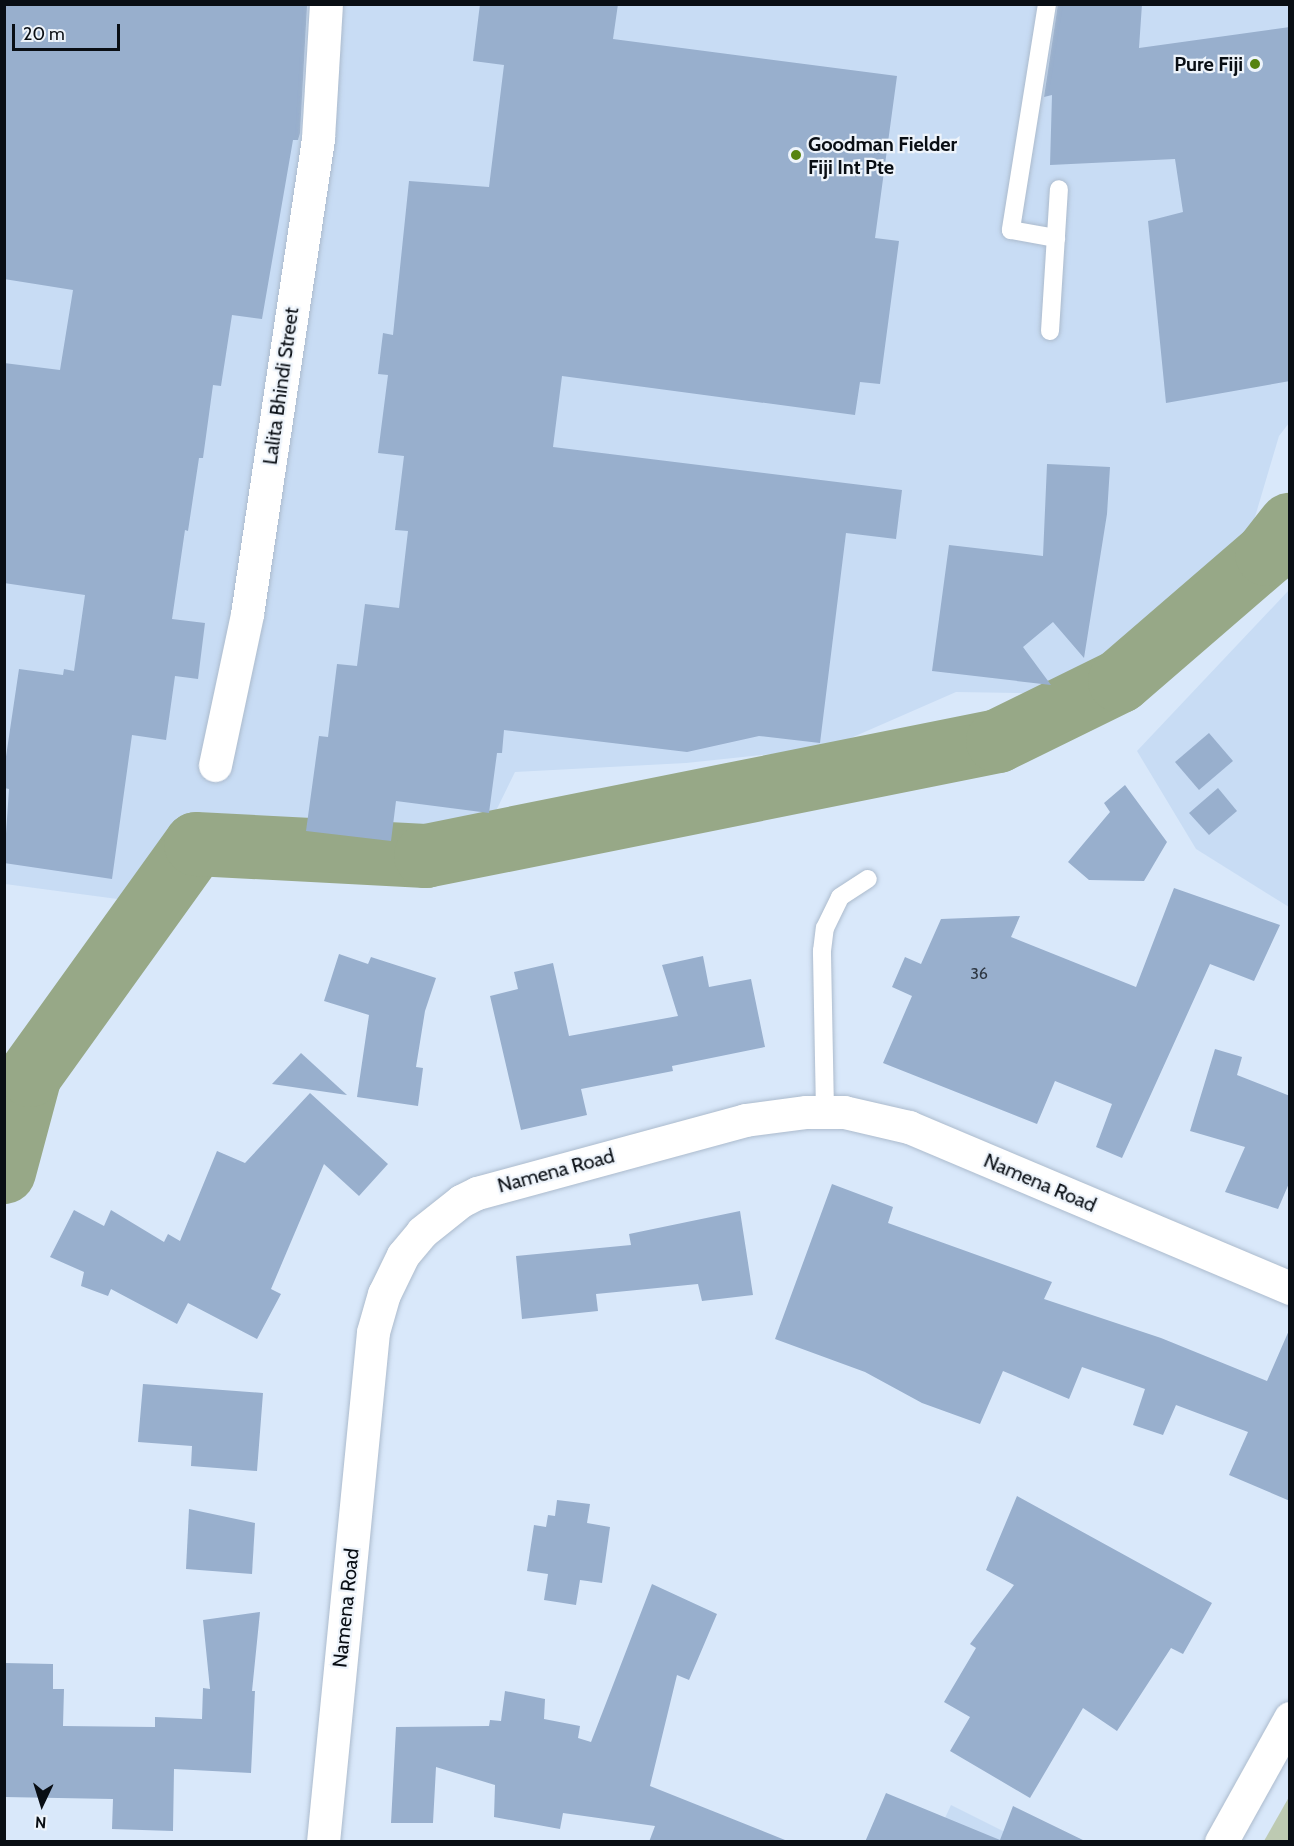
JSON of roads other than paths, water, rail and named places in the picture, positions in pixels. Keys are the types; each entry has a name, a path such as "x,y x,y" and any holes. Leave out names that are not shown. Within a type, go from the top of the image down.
{"street":[{"name":"Lalita Bhindi Street","path":"215,765 247,614 316,149 327,4"},
{"name":"Namena Road","path":"323,1842 373,1332 384,1294 403,1255 434,1220 477,1193 746,1120 825,1112 909,1127 1290,1288"},
{"path":"1221,1842 1290,1718"}],"lane":[{"path":"1047,4 1011,230 1056,238"},
{"path":"1050,331 1059,189"},
{"path":"825,1112 822,951 825,928 840,897 868,879"}],"waterway":[{"path":"4,1172 30,1075 196,844 426,856 998,741 1120,681 1267,554 1290,525"}],"place":[{"name":"Pure Fiji","path":"1255,64"},
{"name":"Goodman Fielder Fiji Int Pte","path":"796,155"}]}
